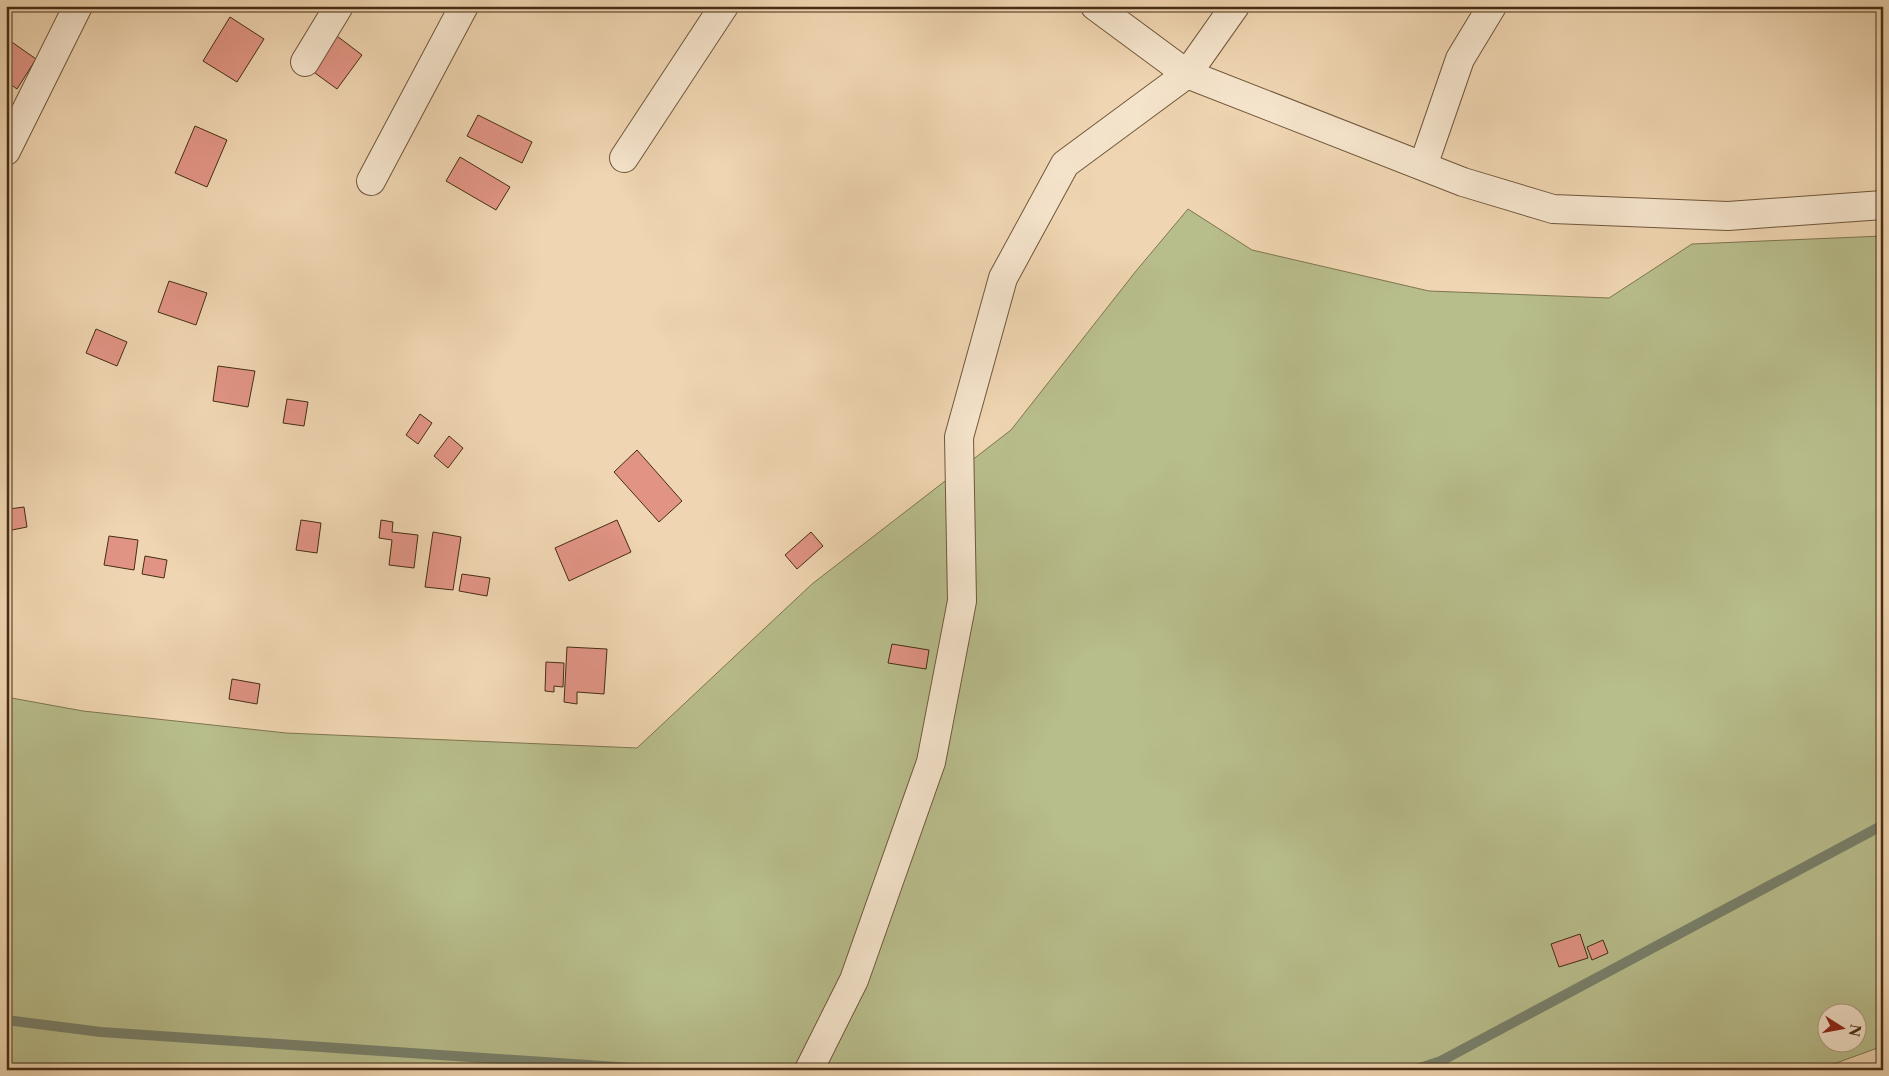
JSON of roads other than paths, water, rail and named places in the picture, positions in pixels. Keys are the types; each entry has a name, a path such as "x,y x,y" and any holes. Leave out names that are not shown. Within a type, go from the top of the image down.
{"street":[{"path":"6,151 78,6"},
{"path":"305,62 339,6"},
{"path":"371,181 464,6"},
{"path":"624,158 724,6"},
{"path":"1095,6 1187,74 1463,182 1553,209 1728,216 1883,206"},
{"path":"808,1070 854,980 931,762 962,601 959,437 1003,278 1065,164 1187,74 1236,6"},
{"path":"1423,166 1460,59 1492,6"}],"waterway":[{"path":"1414,1070 1441,1061 1883,825"},
{"path":"6,1020 101,1032 661,1070"}]}
